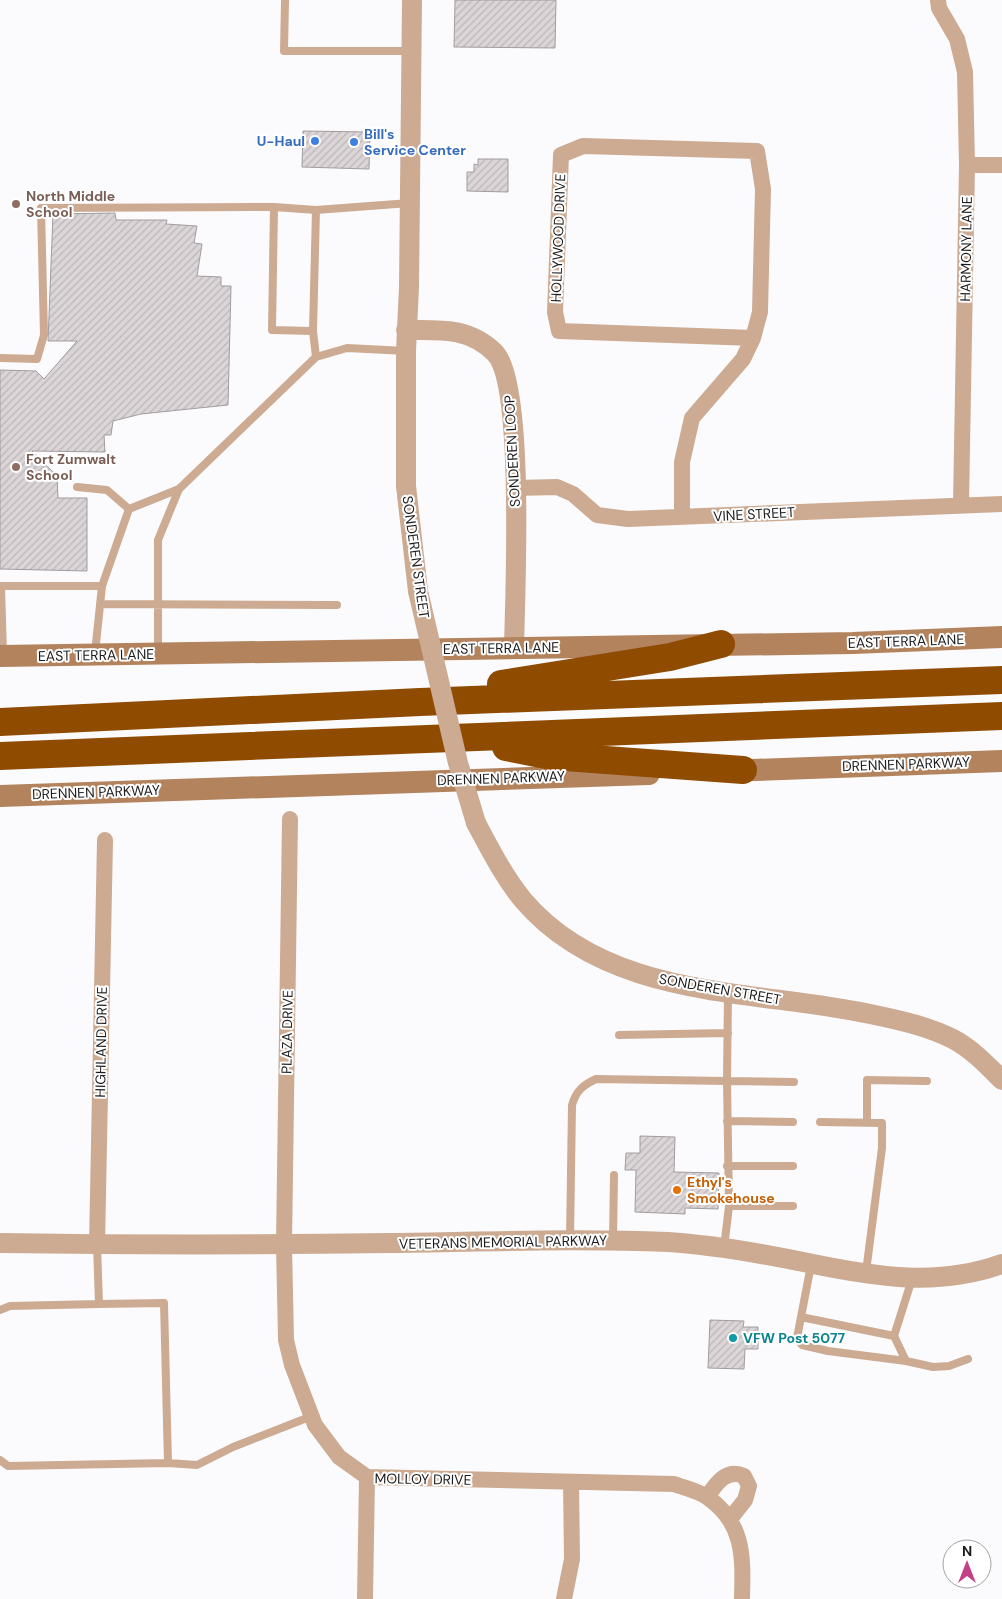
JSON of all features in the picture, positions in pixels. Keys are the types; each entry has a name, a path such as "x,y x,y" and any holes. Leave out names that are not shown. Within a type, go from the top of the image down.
{"highway":[{"path":"420,702 479,687 670,657 721,644"},
{"path":"0,722 420,702 1002,680"},
{"path":"0,756 1002,716"},
{"path":"463,738 550,756 743,770"}],"main road":[{"name":"EAST TERRA LANE","path":"2,656 853,643 1002,637"},
{"name":"DRENNEN PARKWAY","path":"0,796 1002,761"}],"street":[{"name":"SONDEREN STREET","path":"412,0 410,203 406,330 406,486 418,591 456,754 476,823 499,866 524,901 555,930 589,954 636,972 687,986 850,1010 912,1023 954,1039 976,1054 1002,1080"},
{"name":"HARMONY LANE","path":"938,0 938,8 957,39 965,72 967,165 961,504"},
{"name":"HOLLYWOOD DRIVE","path":"682,517 682,462 692,418 743,359 754,338 760,312 763,189 757,151 583,146 561,155 555,312 559,330 754,338"},
{"path":"967,165 1002,165"},
{"name":"SONDEREN LOOP","path":"406,330 452,330 477,340 496,354 507,376 512,404 515,488 514,647"},
{"name":"VINE STREET","path":"515,488 557,487 573,494 597,515 628,519 961,504 1002,504"},
{"name":"PLAZA DRIVE","path":"284,1245 290,820"},
{"name":"HIGHLAND DRIVE","path":"97,1245 105,840"},
{"name":"VETERANS MEMORIAL PARKWAY","path":"0,1244 284,1245 613,1240 724,1248 866,1274 912,1279 953,1276 986,1270 1002,1264"},
{"name":"MOLLOY DRIVE","path":"284,1245 286,1340 292,1365 315,1425 330,1447 340,1457 366,1477 674,1484 707,1497 730,1519 739,1536 743,1560 742,1599"},
{"path":"707,1497 724,1476 731,1474 744,1476 749,1486 744,1500 730,1519"},
{"path":"365,1599 366,1477"},
{"path":"564,1599 572,1560 571,1482"}],"lane":[{"path":"284,1 284,51 411,51"},
{"path":"0,358 37,359 44,335 42,208 274,207 316,210 410,203"},
{"path":"274,207 272,330 313,331"},
{"path":"316,210 313,331 316,357"},
{"path":"95,655 102,586 130,509 179,490 316,357 347,348 406,351"},
{"path":"77,487 107,490 130,509"},
{"path":"158,654 158,540 179,490"},
{"path":"2,656 0,586 102,586"},
{"path":"100,604 158,606 337,605"},
{"path":"724,1248 729,1206 727,1166 728,991"},
{"path":"619,1035 728,1033"},
{"path":"570,1241 572,1105 575,1094 585,1084 596,1079 794,1082"},
{"path":"867,1122 867,1080 927,1081"},
{"path":"727,1121 793,1122"},
{"path":"820,1122 882,1123 882,1148 866,1274"},
{"path":"727,1166 793,1166"},
{"path":"613,1240 614,1175"},
{"path":"729,1206 793,1206"},
{"path":"97,1245 99,1304"},
{"path":"811,1263 798,1338 802,1344 828,1351 906,1361 933,1367 950,1366 968,1359"},
{"path":"906,1361 894,1336 912,1279"},
{"path":"0,1310 10,1306 164,1303 168,1463"},
{"path":"801,1317 894,1336"},
{"path":"0,1460 8,1466 168,1463 197,1465 233,1447 312,1416"}],"building":[{"path":"455,0 556,0 555,48 454,47"},
{"path":"303,131 370,132 369,169 302,167"},
{"path":"478,159 508,159 508,192 467,191 467,172 474,172 474,164 478,165"},
{"path":"115,213 116,220 167,220 166,224 197,226 194,243 202,244 197,276 221,277 221,286 231,286 228,405 141,414 113,421 111,435 104,435 105,452 32,451 57,476 58,498 87,498 87,571 0,569 0,370 36,371 44,379 77,341 48,341 53,214"},
{"name":"Ethyl's Smokehouse","path":"640,1136 675,1137 674,1172 719,1173 718,1209 685,1208 685,1214 635,1212 636,1170 625,1170 626,1153 640,1153"},
{"name":"VFW Post 5077","path":"710,1320 744,1321 743,1327 758,1327 758,1349 745,1349 744,1369 708,1368"}],"place":[{"name":"U-Haul","path":"315,141"},
{"name":"Bill's Service Center","path":"354,142"},
{"name":"North Middle School","path":"16,204"},
{"name":"Fort Zumwalt School","path":"16,467"},
{"name":"Ethyl's Smokehouse","path":"677,1190"},
{"name":"VFW Post 5077","path":"733,1338"}]}
